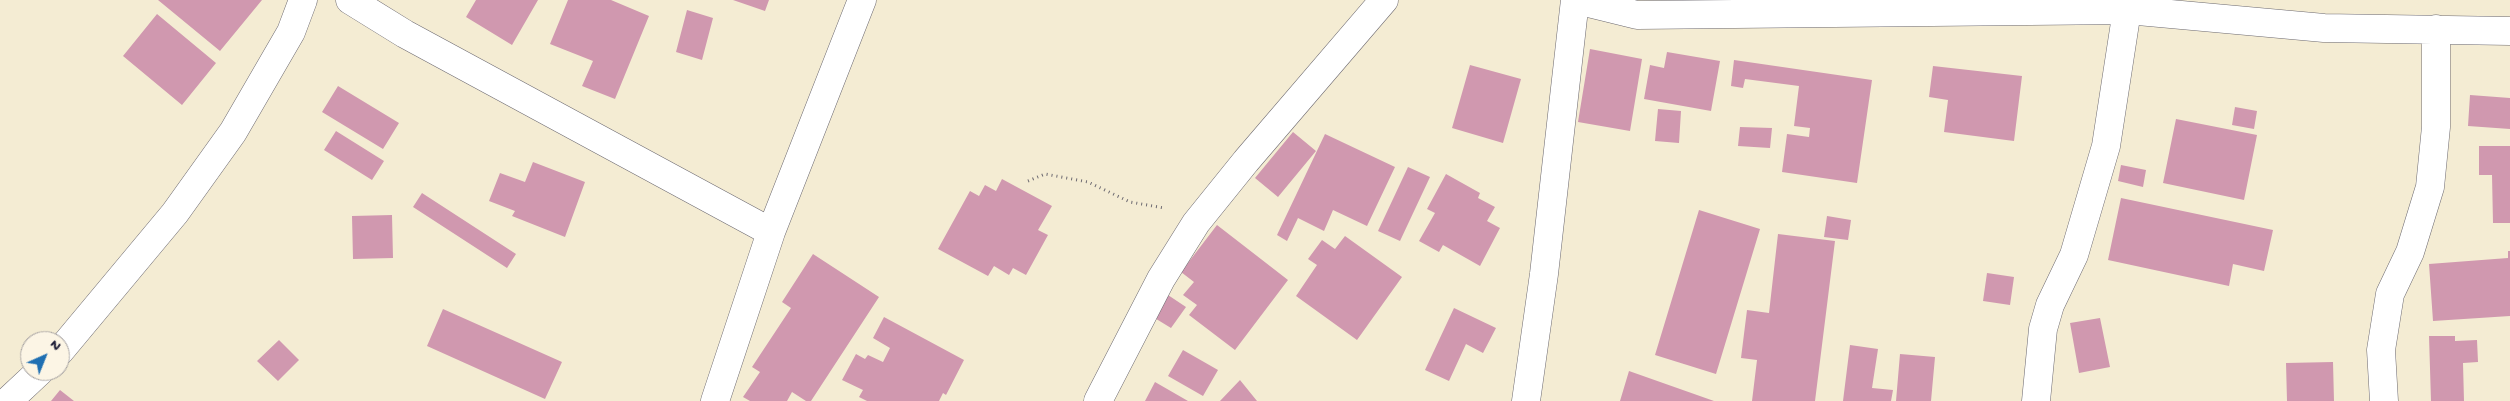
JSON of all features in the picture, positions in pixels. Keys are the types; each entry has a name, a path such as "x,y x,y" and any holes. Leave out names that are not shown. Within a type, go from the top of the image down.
{"street":[{"path":"70,339 175,214 233,132 291,32 303,0"},
{"path":"350,0 405,34 771,232"},
{"path":"715,401 771,232 862,0"},
{"path":"1098,401 1161,279 1196,223 1246,161 1384,0"},
{"path":"1526,401 1544,274 1576,0 1637,15 2127,10 2171,7 2324,28 2510,31"},
{"path":"2036,401 2043,330 2050,305 2074,255 2106,146 2127,10"},
{"path":"2384,401 2381,350 2390,294 2410,252 2430,186 2436,127 2436,29"},
{"path":"8,401 29,381"}],"path":[{"path":"1028,181 1046,174 1088,182 1130,202 1163,207 1196,223"}],"building":[{"path":"158,0 262,0 220,51"},
{"path":"476,0 538,0 512,45 466,17"},
{"path":"568,0 611,0 649,16 615,99 582,86 593,61 550,44"},
{"path":"733,0 769,0 765,11"},
{"path":"687,10 713,18 702,60 676,52"},
{"path":"157,14 216,63 182,105 123,56"},
{"path":"1590,49 1642,59 1630,131 1578,122"},
{"path":"1667,52 1720,61 1711,111 1644,99 1650,65 1664,68"},
{"path":"1734,60 1872,80 1857,183 1782,172 1787,134 1809,137 1810,128 1794,126 1799,86 1745,79 1743,88 1731,86"},
{"path":"1470,65 1521,79 1503,143 1452,128"},
{"path":"1933,66 2022,76 2014,141 1944,132 1948,100 1929,97"},
{"path":"338,86 399,123 383,149 322,112"},
{"path":"2470,95 2510,98 2510,129 2468,126"},
{"path":"2235,107 2257,111 2254,129 2232,125"},
{"path":"1658,109 1681,111 1679,143 1655,141"},
{"path":"2176,119 2257,135 2244,200 2163,183"},
{"path":"1740,127 1772,128 1770,148 1738,146"},
{"path":"336,131 384,161 372,180 324,150"},
{"path":"1293,132 1316,151 1278,197 1255,178"},
{"path":"1325,134 1395,167 1367,226 1333,210 1324,231 1298,218 1287,241 1277,235"},
{"path":"2479,146 2510,146 2510,223 2493,223 2492,175 2479,175"},
{"path":"533,162 585,182 565,237 512,216 515,211 489,201 500,173 525,182"},
{"path":"2121,165 2146,170 2143,187 2118,181"},
{"path":"1408,167 1430,177 1400,241 1378,231"},
{"path":"1446,174 1480,193 1478,198 1495,207 1487,221 1500,228 1480,266 1443,245 1439,252 1419,241 1435,213 1427,209"},
{"path":"1002,179 1052,206 1038,230 1048,235 1026,275 1013,268 1009,275 994,266 988,276 938,249 970,191 979,196 985,185 996,191"},
{"path":"422,193 516,254 507,268 413,207"},
{"path":"2121,198 2273,230 2264,271 2233,264 2229,286 2108,260"},
{"path":"1699,210 1760,229 1716,374 1655,355"},
{"path":"392,215 393,258 353,259 352,216"},
{"path":"1827,216 1851,220 1848,240 1824,237"},
{"path":"1217,225 1288,280 1235,350 1189,315 1197,305 1183,295 1194,282 1181,272"},
{"path":"1778,234 1835,241 1815,401 1752,401 1757,360 1741,358 1747,310 1769,313"},
{"path":"1345,236 1402,277 1357,340 1296,296 1317,265 1308,259 1322,240 1335,249"},
{"path":"2508,251 2510,251 2510,316 2433,321 2429,264 2508,258"},
{"path":"813,254 879,297 811,401 806,401 792,392 787,401 750,401 743,397 760,372 752,367 791,308 782,302"},
{"path":"1987,273 2014,277 2010,305 1983,301"},
{"path":"1168,295 1186,307 1171,328 1153,317"},
{"path":"1454,308 1496,328 1483,353 1466,344 1449,381 1425,370"},
{"path":"443,309 562,362 545,399 427,346"},
{"path":"884,317 964,360 946,395 943,393 939,401 867,401 859,397 863,390 842,380 856,354 865,359 868,355 883,362 890,348 873,338"},
{"path":"2100,318 2110,367 2079,373 2070,323"},
{"path":"2429,336 2455,336 2455,341 2477,340 2478,362 2463,363 2464,401 2431,401"},
{"path":"279,340 299,360 278,381 257,361"},
{"path":"1850,345 1878,349 1872,388 1893,390 1891,401 1843,401"},
{"path":"1183,350 1218,370 1203,396 1168,376"},
{"path":"1900,354 1935,357 1931,401 1896,401"},
{"path":"2333,362 2334,401 2287,401 2286,363"},
{"path":"1629,371 1714,401 1620,401"},
{"path":"1240,380 1257,401 1220,401"},
{"path":"1155,382 1188,401 1145,401"},
{"path":"60,390 74,401 51,401"}]}
